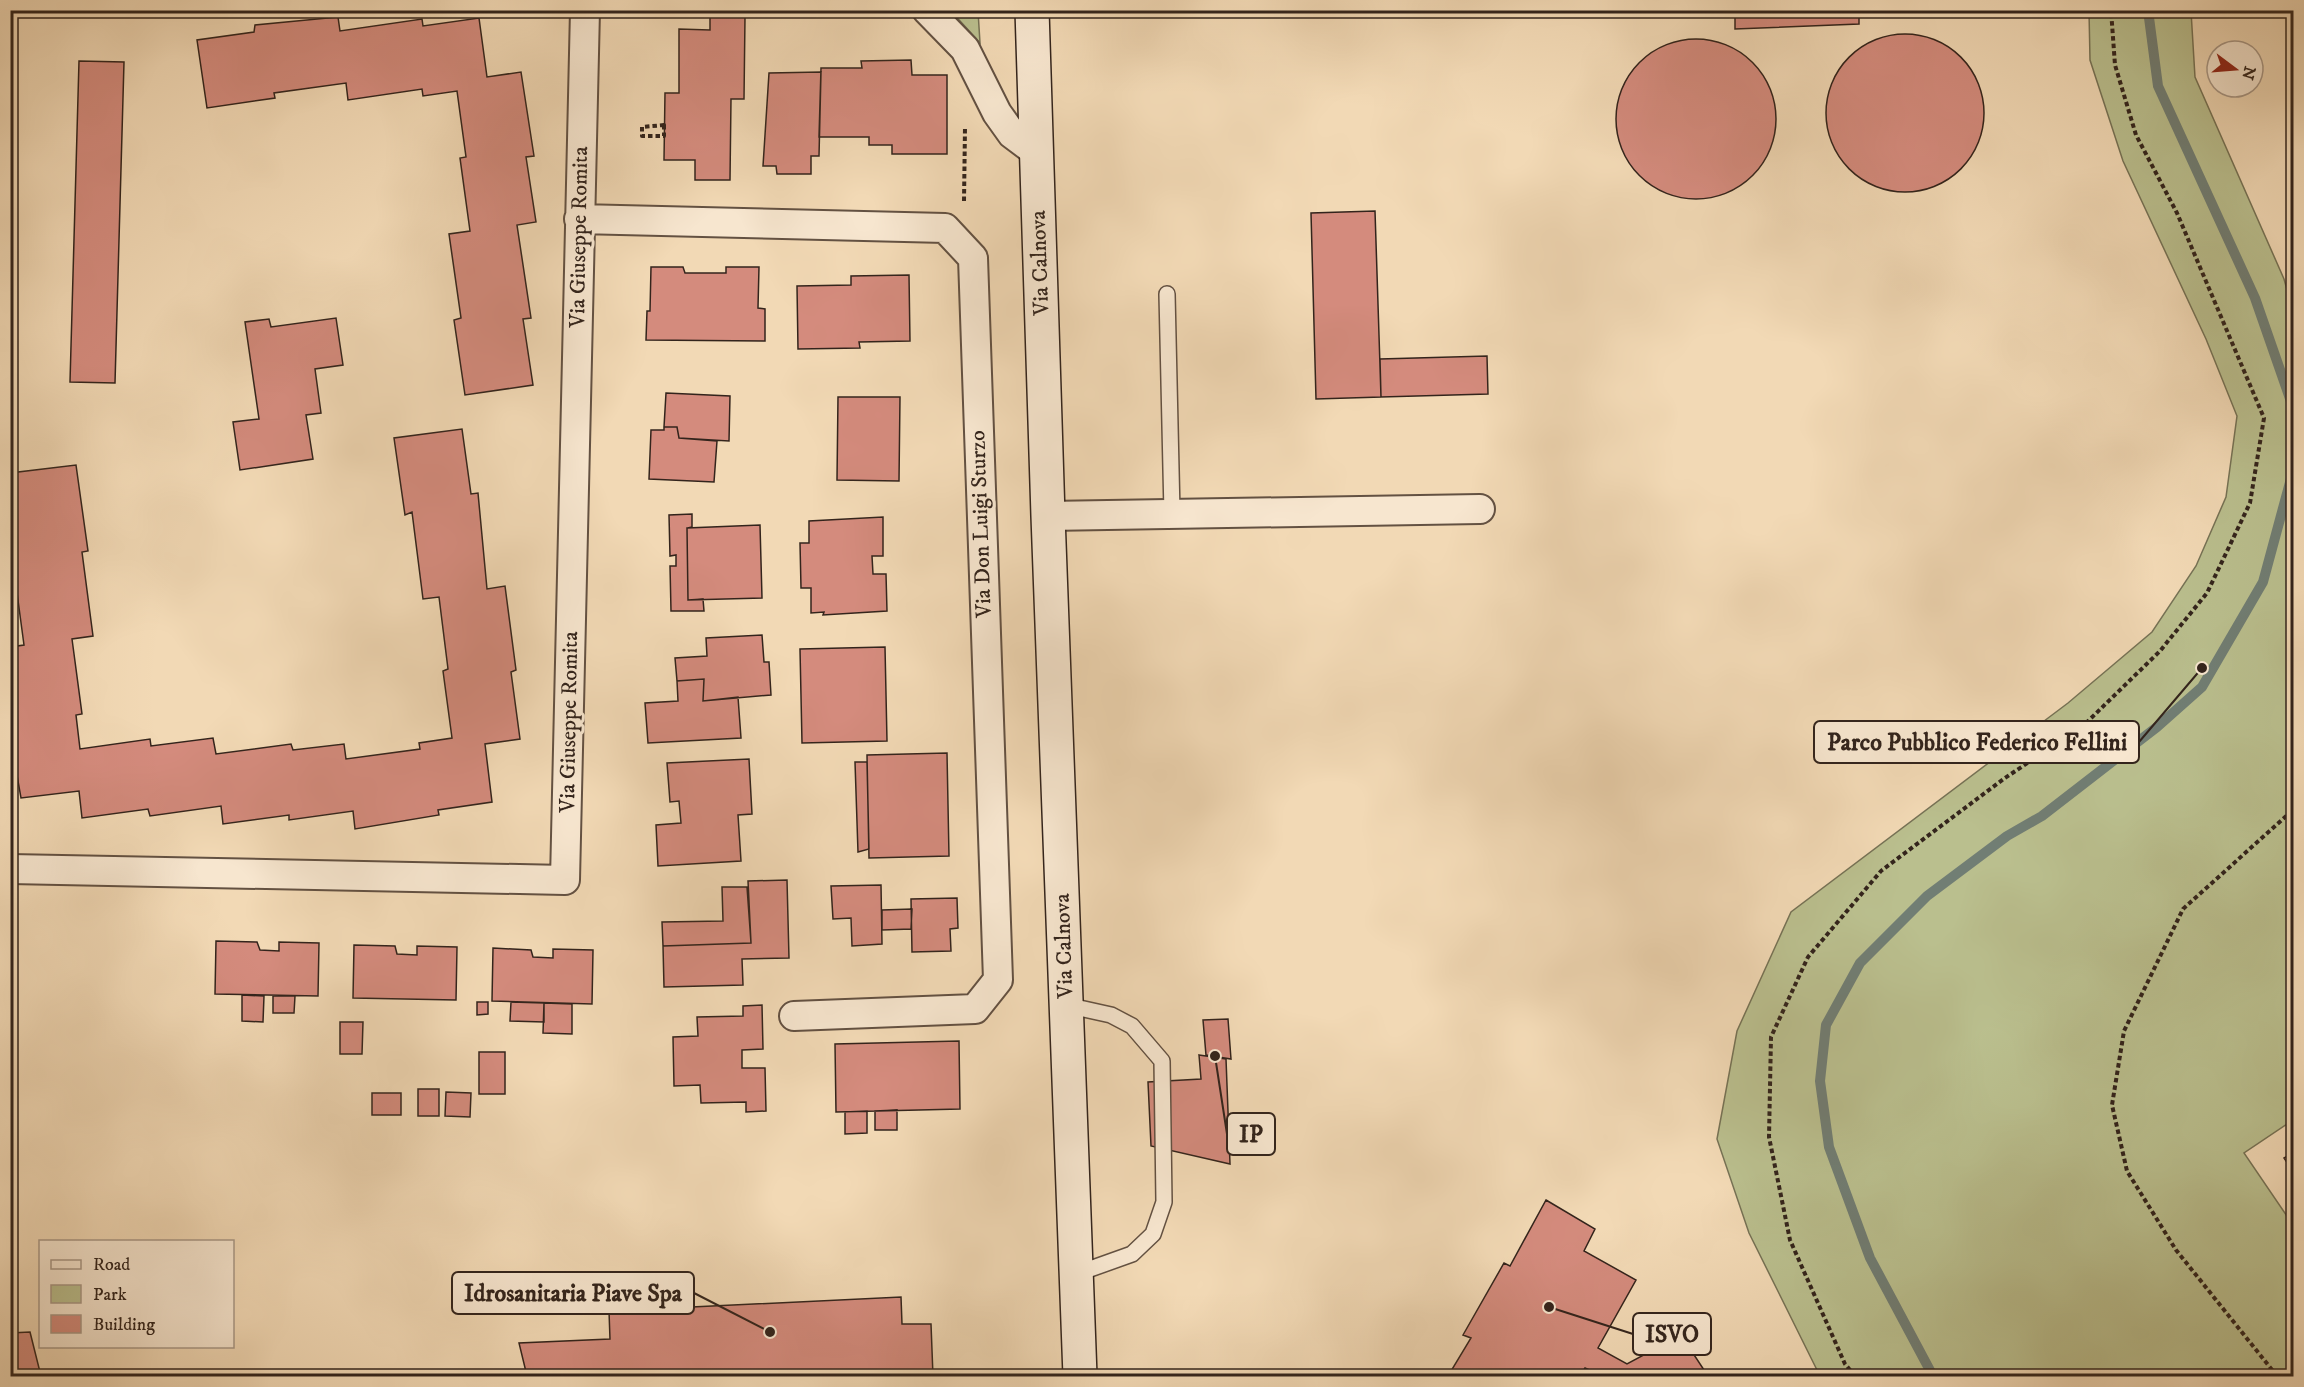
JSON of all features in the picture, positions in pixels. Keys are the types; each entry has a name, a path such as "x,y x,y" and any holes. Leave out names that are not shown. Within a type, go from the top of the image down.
{"main road":[{"name":"Via Calnova","path":"1032,10 1080,1377"}],"street":[{"name":"Via Giuseppe Romita","path":"10,870 566,880 585,10"},
{"path":"927,10 965,49 997,113 1012,134 1036,152"},
{"name":"Via Don Luigi Sturzo","path":"579,219 945,228 973,258 998,980 975,1009 794,1016"},
{"path":"1048,516 1480,509"}],"lane":[{"path":"1167,294 1173,513"},
{"path":"1066,1005 1111,1014 1132,1026 1162,1061 1164,1202 1153,1234 1132,1254 1076,1274"}],"path":[{"path":"1855,1377 1845,1364 1790,1240 1769,1137 1771,1037 1808,957 1881,871 2005,778 2083,726 2160,651 2207,593 2250,503 2264,418 2177,213 2136,135 2115,65 2111,10"},
{"path":"664,125 664,136 642,136 642,127 664,125"},
{"path":"2277,1377 2176,1250 2127,1172 2112,1105 2124,1031 2182,909 2294,809"}],"green space":[{"path":"951,11 978,11 980,43"},
{"path":"2089,11 2191,11 2195,77 2284,279 2293,311 2293,1120 2244,1153 2293,1225 2293,1376 1820,1376 1749,1233 1717,1139 1737,1031 1791,912 2068,703 2152,632 2196,566 2226,497 2237,416 2206,339 2123,161 2090,60"}],"building":[{"path":"1735,10 1859,10 1859,24 1735,29"},
{"path":"710,16 745,17 744,99 731,99 730,180 695,180 695,160 664,160 665,93 679,93 679,29 710,30"},
{"path":"338,17 340,31 422,19 423,26 479,18 487,77 521,72 534,156 526,157 536,222 517,225 531,318 523,319 533,385 465,395 454,320 461,318 449,234 470,231 460,158 466,157 457,91 423,96 422,89 348,100 346,83 274,93 275,98 207,108 197,40 254,32 255,25"},
{"path":"1905,34 1921,35 1935,40 1949,47 1961,57 1971,69 1978,83 1983,97 1983,129 1978,143 1971,157 1961,169 1949,179 1935,186 1921,191 1905,192 1889,191 1875,186 1861,179 1849,169 1839,157 1832,143 1827,129 1826,113 1827,97 1832,83 1839,69 1849,57 1861,47 1875,40 1889,35"},
{"path":"1696,39 1726,46 1740,53 1752,63 1762,75 1769,89 1776,119 1769,149 1762,163 1752,175 1740,185 1726,192 1696,199 1666,192 1652,185 1640,175 1630,163 1623,149 1616,119 1623,89 1630,75 1640,63 1652,53 1666,46"},
{"path":"911,60 912,75 947,75 947,154 892,154 892,145 869,145 869,137 819,137 821,68 862,68 861,61"},
{"path":"79,61 124,62 115,383 70,382"},
{"path":"821,72 819,156 811,156 811,174 777,174 776,166 763,166 769,73"},
{"path":"1375,211 1381,397 1316,399 1311,213"},
{"path":"651,267 683,267 685,273 726,273 726,267 759,267 758,308 765,309 765,341 646,340 647,311 650,311"},
{"path":"909,275 910,341 859,342 860,348 798,349 797,286 851,285 851,276"},
{"path":"336,318 343,365 315,369 321,413 306,415 313,459 240,470 233,422 259,419 245,322 269,319 271,327"},
{"path":"1487,356 1488,394 1381,397 1380,359"},
{"path":"666,393 730,396 729,441 679,438 677,427 664,427"},
{"path":"838,397 900,397 899,481 837,480"},
{"path":"664,427 677,427 679,438 717,441 714,482 649,479 651,430 664,430"},
{"path":"462,429 471,494 478,493 487,589 505,586 516,670 511,672 520,739 485,744 492,802 438,810 439,815 355,829 353,811 289,820 289,815 223,824 221,806 150,816 148,809 82,818 79,791 21,798 10,736 10,711 12,710 10,647 24,645 11,548 17,548 10,499 10,473 76,465 88,551 82,552 93,636 72,639 82,714 76,715 80,749 150,739 151,746 213,738 216,754 291,744 293,750 344,744 346,759 420,749 419,743 452,738 443,671 448,669 439,597 423,599 412,512 405,515 394,438"},
{"path":"692,514 692,527 687,528 688,600 703,599 704,611 671,611 670,566 676,566 676,555 670,556 669,515"},
{"path":"883,517 883,556 872,556 873,574 886,574 887,611 823,615 824,612 811,613 811,588 801,588 800,543 809,543 809,521"},
{"path":"760,525 762,598 688,600 687,528"},
{"path":"762,635 764,662 769,662 771,695 703,701 704,679 677,681 675,658 707,656 706,638"},
{"path":"885,647 887,741 802,743 800,649"},
{"path":"704,679 703,701 738,697 741,738 648,743 645,703 678,701 677,681"},
{"path":"947,753 949,856 869,858 867,755"},
{"path":"749,759 752,814 738,815 741,861 658,866 656,825 681,823 679,801 670,802 667,763"},
{"path":"855,762 867,762 869,849 858,852"},
{"path":"787,880 789,958 742,959 743,985 664,987 663,946 751,943 748,881"},
{"path":"881,885 882,944 852,946 851,918 833,919 831,886"},
{"path":"722,887 747,887 751,943 663,946 662,922 723,921"},
{"path":"957,898 958,928 950,929 951,951 912,952 911,899"},
{"path":"912,909 911,929 882,930 882,910"},
{"path":"216,941 257,942 260,950 279,951 279,942 319,943 318,996 215,994"},
{"path":"354,945 395,946 397,954 417,955 417,946 457,947 456,1000 353,998"},
{"path":"493,948 531,950 533,957 553,958 553,949 593,950 592,1004 492,1001"},
{"path":"242,995 264,996 263,1022 242,1021"},
{"path":"273,996 295,996 294,1013 273,1013"},
{"path":"477,1002 488,1002 488,1014 477,1015"},
{"path":"511,1002 544,1003 544,1022 510,1021"},
{"path":"544,1003 572,1004 572,1034 543,1033"},
{"path":"762,1005 763,1049 742,1050 742,1068 765,1068 766,1111 746,1112 746,1102 701,1103 700,1085 674,1086 673,1037 698,1036 697,1017 743,1016 743,1006"},
{"path":"1228,1019 1231,1059 1206,1055 1203,1020"},
{"path":"340,1022 363,1022 362,1054 340,1054"},
{"path":"959,1041 960,1109 836,1112 835,1044"},
{"path":"479,1052 505,1052 505,1094 479,1094"},
{"path":"1199,1055 1226,1059 1230,1164 1151,1146 1148,1082 1201,1079"},
{"path":"418,1089 439,1089 439,1116 418,1116"},
{"path":"446,1092 471,1093 470,1117 445,1116"},
{"path":"372,1093 401,1093 401,1115 372,1115"},
{"path":"897,1110 897,1130 875,1130 875,1111"},
{"path":"867,1111 867,1133 845,1134 845,1112"},
{"path":"2294,1152 2294,1173 2284,1158"},
{"path":"1546,1200 1595,1229 1584,1251 1636,1280 1598,1348 1627,1364 1681,1335 1708,1376 1603,1376 1585,1368 1580,1376 1448,1376 1471,1338 1463,1335 1504,1263 1510,1266"},
{"path":"901,1297 902,1324 931,1324 933,1376 527,1376 519,1343 610,1339 609,1311"},
{"path":"30,1332 41,1376 10,1376 10,1333"}],"waterway":[{"path":"2148,10 2158,86 2255,298 2294,410"},
{"path":"1933,1376 1870,1258 1829,1147 1820,1081 1826,1025 1860,963 1927,896 2007,836 2042,816 2157,727 2202,687 2263,582 2292,475 2294,433"}],"place":[{"name":"Parco Pubblico Federico Fellini","path":"2202,668"},
{"name":"IP","path":"1215,1056"},
{"name":"ISVO","path":"1549,1307"},
{"name":"Idrosanitaria Piave Spa","path":"770,1332"}]}
